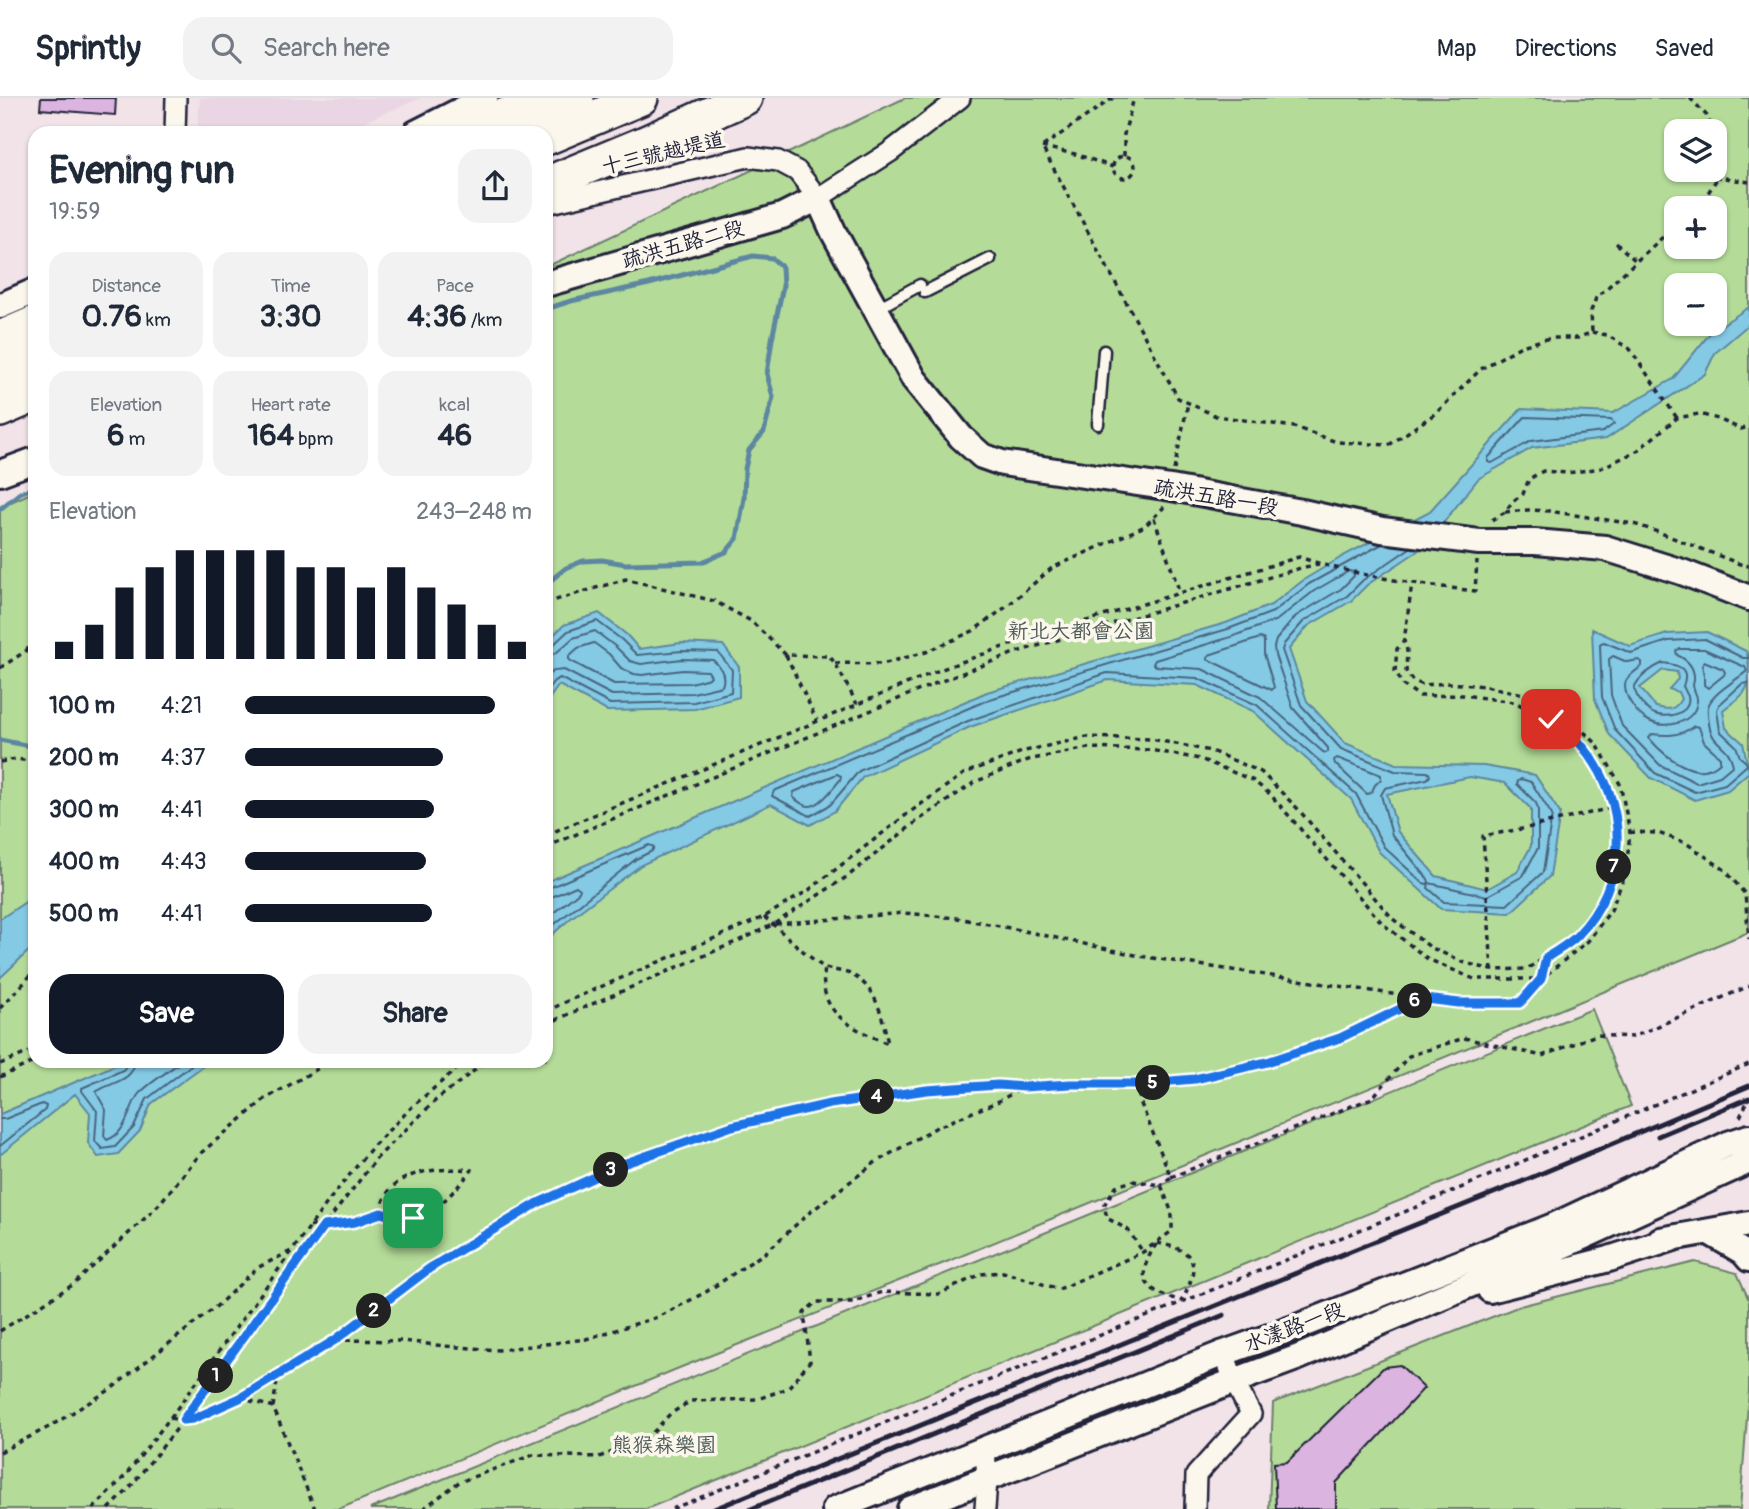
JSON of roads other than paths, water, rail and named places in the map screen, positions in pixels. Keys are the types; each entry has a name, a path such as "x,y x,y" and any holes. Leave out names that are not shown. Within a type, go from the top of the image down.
{"highway":[{"path":"515,126 577,98"},
{"path":"553,135 641,98"},
{"path":"553,159 704,98"},
{"path":"553,181 745,98"},
{"path":"0,355 28,344"},
{"path":"0,382 28,371"},
{"path":"0,410 28,398"}],"street":[{"path":"175,126 176,98"},
{"path":"430,126 485,98"},
{"path":"459,126 541,98"},
{"path":"818,198 890,152 960,98"},
{"name":"十三號越堤道","path":"553,202 748,157 778,161 797,171 818,198"},
{"name":"疏洪五路二段","path":"553,282 782,216 818,198"},
{"name":"疏洪五路一段","path":"818,198 834,233 914,379 961,438 982,456 1002,463 1171,488 1382,530 1479,542 1535,542 1605,548 1682,572 1749,598"},
{"path":"0,306 28,294"},
{"path":"0,333 28,321"},
{"path":"0,473 28,463"},
{"name":"水漾路一段","path":"910,1509 1299,1357 1403,1313 1560,1235 1738,1140"},
{"name":"水漾路一段","path":"835,1509 1224,1353 1560,1235 1749,1161"},
{"path":"1560,1235 1629,1245 1749,1224"},
{"path":"1709,1232 1743,1252 1749,1259"},
{"path":"1403,1313 1609,1259 1674,1238"},
{"path":"1195,1509 1196,1475 1251,1414 1234,1381 1224,1353"},
{"path":"985,1450 985,1509"}],"lane":[{"path":"876,310 990,259"},
{"path":"1098,424 1104,351"},
{"path":"1738,1140 1749,1127"}],"water":[{"path":"1749,307 1749,324 1715,353 1705,374 1606,439 1532,448 1478,479 1425,546 1367,585 1351,601 1308,626 1289,649 1307,701 1345,743 1396,764 1484,766 1535,775 1560,813 1550,876 1510,913 1441,909 1379,852 1351,799 1253,711 1197,685 1108,680 970,727 863,777 835,811 810,825 771,804 641,865 553,934 553,879 987,692 1226,623 1271,605 1305,579 1345,555 1430,511 1521,409 1613,413 1673,379 1708,336 1727,336 1727,321","holes":["1470,777 1505,783 1531,809 1531,846 1517,872 1487,889 1436,876 1398,832 1387,794"]},
{"path":"599,613 627,635 639,649 681,643 723,645 739,667 739,697 695,709 607,711 559,685 553,693 553,635 564,625"},
{"path":"1592,629 1630,646 1667,634 1707,632 1746,651 1747,654 1747,687 1742,695 1723,710 1726,728 1743,743 1749,772 1728,790 1695,800 1651,778 1609,734 1595,699","holes":["1663,670 1677,672 1678,679 1669,689 1678,692 1681,699 1671,709 1656,707 1640,688"]},
{"path":"27,901 28,952 0,978 0,919"},
{"path":"108,1068 200,1068 151,1104 140,1131 118,1154 98,1157 88,1143 90,1113 75,1094 0,1155 0,1114"}],"waterway":[{"path":"553,307 753,256 772,258 782,267 783,286 767,374 773,397 764,432 749,450 737,539 726,552 702,562 626,564 602,560 583,561 566,568 553,578"},
{"path":"0,509 28,490"},
{"path":"0,740 28,746"}],"railway":[{"path":"714,1509 1521,1182 1749,1086"},
{"path":"1658,1136 1749,1098"},
{"path":"751,1509 1224,1315"}],"park label":[{"name":"新北大都會公園","path":"1081,631"},
{"name":"熊猴森樂園","path":"664,1445"}]}
